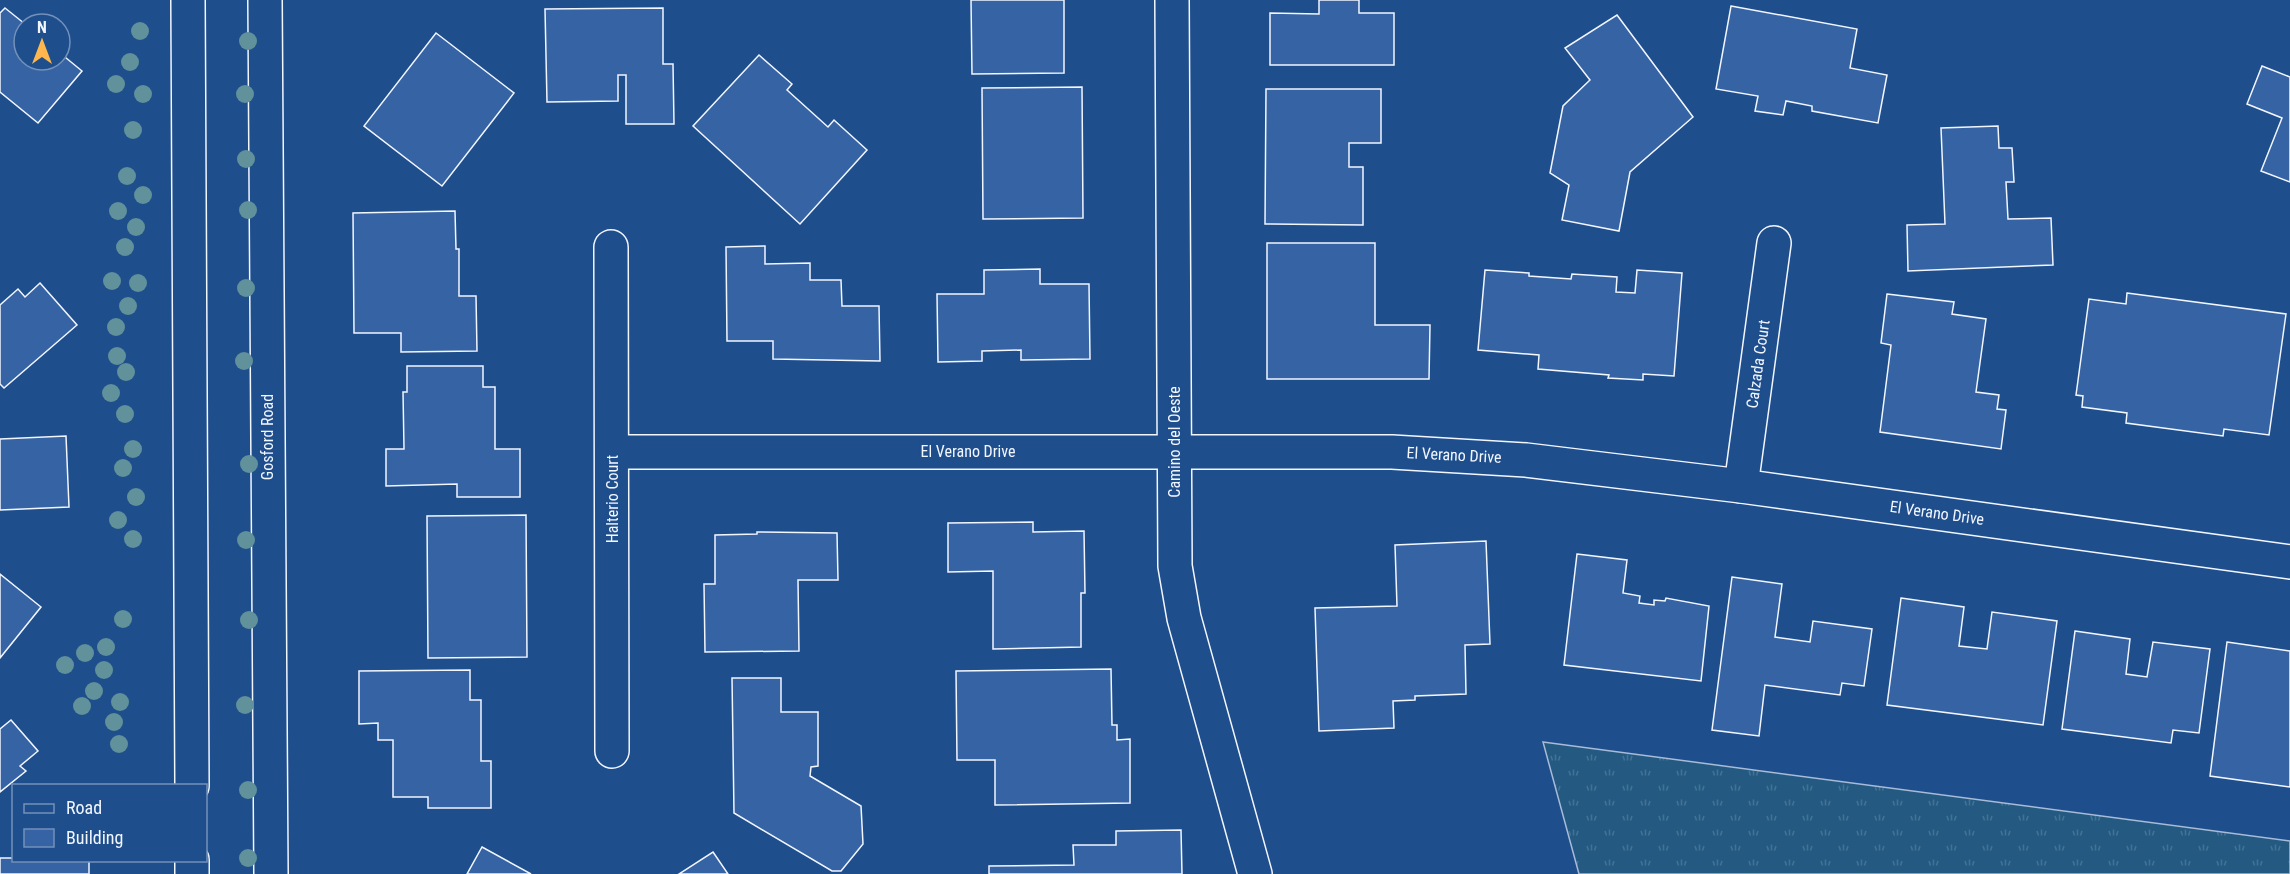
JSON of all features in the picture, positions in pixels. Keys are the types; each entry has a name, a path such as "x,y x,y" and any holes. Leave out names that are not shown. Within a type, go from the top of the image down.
{"street":[{"path":"188,0 192,784"},
{"name":"Gosford Road","path":"266,0 271,874"},
{"name":"Camino del Oeste","path":"1172,0 1175,566 1184,618 1255,874"},
{"name":"Calzada Court","path":"1741,486 1774,243"},
{"name":"Halterio Court","path":"611,247 612,751"},
{"name":"El Verano Drive","path":"612,452 1173,450 1392,452 1514,459 1741,486 2290,562"}],"green space":[{"path":"1543,742 2290,841 2290,874 1579,874"}],"building":[{"path":"971,0 1064,0 1064,73 972,74"},
{"path":"1319,0 1359,0 1359,13 1394,13 1394,65 1270,65 1270,13 1319,14"},
{"path":"1731,6 1857,29 1850,68 1887,75 1878,123 1812,111 1812,106 1786,101 1783,115 1755,111 1758,96 1716,89"},
{"path":"5,8 12,14 12,72 72,72 72,63 82,71 38,123 0,92 0,13"},
{"path":"663,8 663,64 673,64 674,124 626,124 626,75 618,75 618,101 547,102 545,9"},
{"path":"1617,15 1693,117 1630,172 1619,231 1562,220 1569,185 1550,173 1563,106 1590,80 1565,48"},
{"path":"436,33 514,93 442,186 364,126"},
{"path":"759,55 792,84 787,90 828,127 834,120 867,150 800,224 693,126"},
{"path":"2262,66 2290,77 2290,182 2261,171 2282,118 2247,104"},
{"path":"1082,87 1083,218 983,219 982,88"},
{"path":"1266,89 1381,89 1381,143 1349,143 1349,167 1363,167 1363,225 1265,224"},
{"path":"1998,126 1999,148 2012,148 2014,182 2006,182 2008,219 2051,218 2053,265 1908,271 1907,225 1945,224 1941,128"},
{"path":"455,211 456,249 459,249 459,296 476,296 477,351 401,352 401,333 354,333 353,213"},
{"path":"1267,243 1375,243 1375,325 1430,325 1429,379 1267,379"},
{"path":"765,246 765,264 810,263 810,280 841,280 842,306 879,306 880,361 773,359 773,341 727,341 726,247"},
{"path":"1040,269 1040,284 1089,284 1090,359 1021,360 1021,350 982,351 982,361 938,362 937,294 984,294 984,270"},
{"path":"1485,270 1571,279 1572,274 1617,277 1616,292 1635,293 1637,270 1682,273 1674,376 1643,374 1643,380 1538,369 1539,355 1478,350"},
{"path":"40,283 77,325 4,388 0,384 0,305 18,289 25,297"},
{"path":"2127,293 2286,314 2269,435 2224,429 2223,436 2126,423 2127,413 2082,407 2083,396 2076,395 2089,299 2126,304"},
{"path":"1887,294 1954,302 1952,314 1986,319 1976,392 1999,395 1997,409 2006,410 2001,449 1880,432 1891,345 1881,343"},
{"path":"407,366 483,366 483,387 495,387 495,449 520,449 520,497 457,497 457,484 386,486 386,449 404,449 403,392 407,392"},
{"path":"66,436 69,507 0,510 0,439"},
{"path":"526,515 527,657 428,658 427,516"},
{"path":"1033,522 1033,532 1084,531 1085,593 1081,593 1081,647 993,649 993,571 948,572 948,523"},
{"path":"757,532 837,533 838,580 798,580 799,651 705,652 704,584 715,584 715,535 757,534"},
{"path":"1486,541 1490,644 1465,645 1466,694 1415,696 1415,700 1393,701 1394,728 1319,731 1315,608 1397,606 1395,545"},
{"path":"1577,554 1627,560 1623,593 1640,596 1639,603 1654,605 1654,600 1665,601 1666,598 1709,606 1701,681 1564,665"},
{"path":"0,574 41,607 0,658"},
{"path":"1732,577 1782,584 1775,637 1810,642 1813,621 1872,629 1864,686 1842,683 1840,695 1765,685 1759,736 1712,730"},
{"path":"1901,598 1964,607 1959,646 1987,649 1992,612 2057,621 2043,725 1887,705"},
{"path":"2075,631 2130,639 2126,674 2147,677 2153,642 2210,649 2199,733 2173,730 2171,743 2062,729"},
{"path":"2227,642 2290,651 2290,787 2210,776"},
{"path":"1111,669 1112,725 1117,725 1117,740 1130,739 1130,803 995,805 995,760 957,760 956,671"},
{"path":"470,670 470,700 481,700 481,761 491,761 491,808 428,808 428,797 393,797 393,740 378,740 378,723 359,724 359,671"},
{"path":"732,678 781,678 781,712 818,712 818,766 811,767 810,776 861,806 863,844 841,871 832,871 734,813"},
{"path":"11,720 38,751 20,766 26,771 0,792 0,729"},
{"path":"1181,830 1182,874 989,874 989,866 1074,865 1073,845 1116,845 1116,831"},
{"path":"482,847 531,874 467,874"},
{"path":"713,852 728,874 679,874"},
{"path":"0,858 12,858 12,862 89,862 89,874 0,874"}]}
